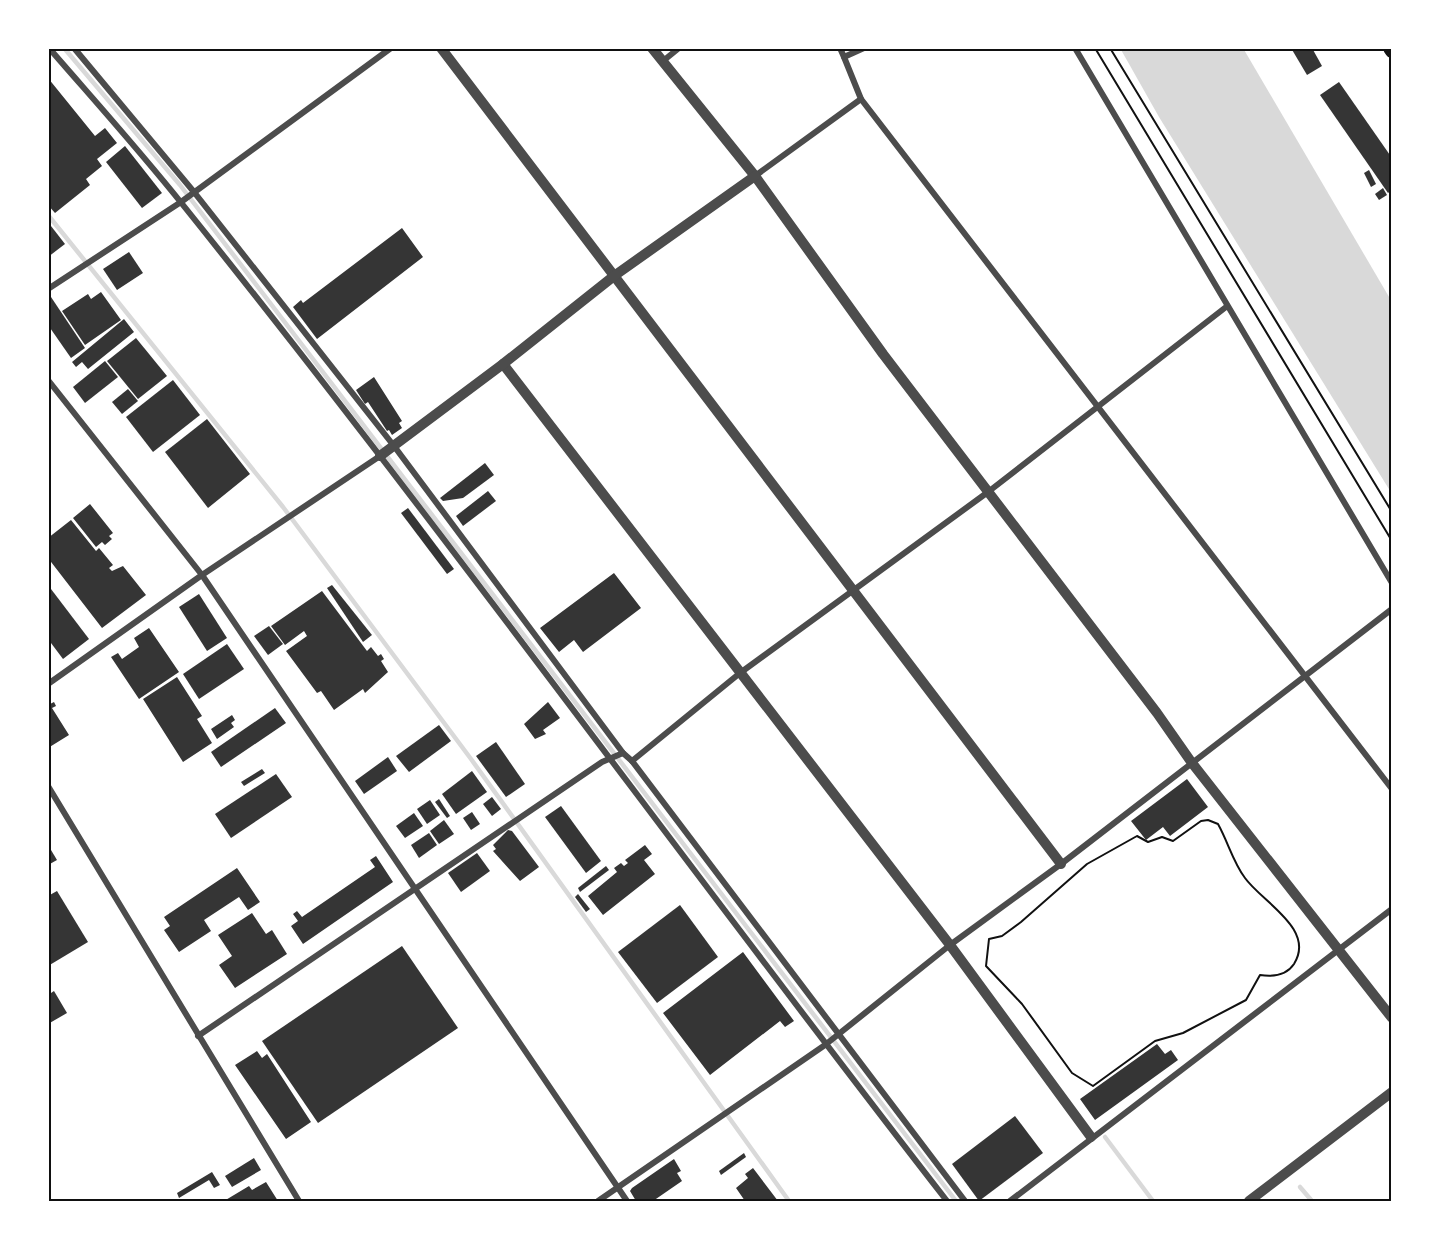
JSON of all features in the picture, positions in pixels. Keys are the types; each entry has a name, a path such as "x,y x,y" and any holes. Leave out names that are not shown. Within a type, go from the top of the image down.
{"street":[{"path":"50,48 181,202 380,456 825,1045 947,1201"},
{"path":"74,48 194,192 394,446 623,753 632,761 840,1032 965,1201"},
{"path":"48,289 181,202 391,48"},
{"path":"441,48 1061,864"},
{"path":"652,48 755,176 883,354 1157,713 1192,763 1392,1018"},
{"path":"663,61 679,48"},
{"path":"840,48 861,99 1392,789"},
{"path":"844,57 864,48"},
{"path":"1075,48 1226,307 1392,583"},
{"path":"48,684 202,575 394,446 614,276 861,99"},
{"path":"632,761 740,673 988,492 1226,307"},
{"path":"503,364 950,945 1090,1137"},
{"path":"48,380 202,575 627,1201"},
{"path":"598,1201 825,1045 950,945 1061,864 1303,675 1392,609"},
{"path":"198,1036 414,888 610,759 623,753"},
{"path":"48,786 299,1201"},
{"path":"1010,1201 1090,1137 1392,909"},
{"path":"1249,1201 1392,1092"}],"path":[{"path":"1095,48 1392,541"},
{"path":"1110,48 1392,512"},
{"path":"1208,820 1218,824 1246,880 1296,933 1298,948 1295,962 1289,970 1278,975 1260,975 1246,1000 1183,1033 1155,1041 1102,1078 1093,1086 1072,1073 1022,1004 986,966 989,939 1002,936 1087,864 1128,840 1137,836 1148,842 1162,837 1173,841 1201,821 1208,820"}],"shaded area":[{"path":"1120,48 1243,48 1392,302 1392,494 1159,117"}],"building":[{"path":"1291,48 1312,48 1322,66 1307,75"},
{"path":"48,78 95,136 105,128 117,143 97,159 102,166 86,179 90,185 55,213 48,205"},
{"path":"1339,82 1392,158 1392,190 1388,193 1320,95"},
{"path":"125,146 162,193 142,208 106,162"},
{"path":"1369,170 1376,184 1371,187 1364,173"},
{"path":"1383,188 1387,195 1379,200 1375,194"},
{"path":"51,226 65,244 48,257 48,229"},
{"path":"402,228 423,257 317,339 293,307 301,300 303,303"},
{"path":"129,252 143,273 117,290 103,269"},
{"path":"101,292 121,320 85,345 62,311 88,294 91,299"},
{"path":"51,297 85,348 71,358 48,325 48,299"},
{"path":"124,319 134,332 88,369 82,362 76,367 72,362"},
{"path":"136,338 167,376 138,399 107,361"},
{"path":"105,361 118,377 85,403 73,387"},
{"path":"374,377 402,421 399,423 402,428 392,435 368,402 365,404 356,390"},
{"path":"173,380 200,415 153,452 126,417"},
{"path":"128,389 138,401 122,414 112,402"},
{"path":"207,419 250,474 208,508 165,452"},
{"path":"485,463 494,475 463,498 443,501 440,498"},
{"path":"488,491 496,501 463,526 456,516"},
{"path":"90,504 113,533 109,536 112,539 105,545 102,542 96,547 73,518"},
{"path":"408,508 454,569 447,574 401,513"},
{"path":"71,520 96,551 99,548 113,565 109,568 112,571 123,566 146,595 102,628 48,558 48,538"},
{"path":"614,573 641,608 583,652 574,640 559,652 540,628"},
{"path":"332,585 372,635 363,642 327,588"},
{"path":"51,589 89,639 63,659 48,639 48,591"},
{"path":"322,591 367,651 371,647 378,656 381,654 384,659 381,661 388,672 365,693 363,689 334,710 321,691 317,693 286,651 307,636 304,631 285,645 271,626"},
{"path":"199,594 227,638 207,651 179,607"},
{"path":"269,626 283,644 268,655 254,636"},
{"path":"149,628 179,672 139,699 111,657 118,653 122,659 139,647 134,638"},
{"path":"227,644 244,669 199,699 183,674"},
{"path":"177,677 202,716 197,719 212,743 183,762 143,699"},
{"path":"48,702 50,704 54,702 56,706 52,708 69,735 48,748"},
{"path":"548,702 560,718 543,730 546,734 535,739 524,724"},
{"path":"275,708 286,723 221,767 211,752"},
{"path":"232,715 235,720 231,723 234,727 217,739 211,729"},
{"path":"439,725 451,741 409,772 396,756"},
{"path":"496,742 525,784 506,797 476,756"},
{"path":"388,757 397,771 364,794 355,781"},
{"path":"262,769 265,773 244,786 241,782"},
{"path":"472,771 487,792 456,814 442,794"},
{"path":"276,774 292,797 231,838 215,814"},
{"path":"1187,779 1208,807 1170,836 1163,827 1146,840 1131,821"},
{"path":"492,797 501,809 492,816 483,804"},
{"path":"439,799 450,816 447,818 435,802"},
{"path":"430,800 440,815 427,824 417,809"},
{"path":"561,806 601,861 586,873 545,817"},
{"path":"472,812 480,824 471,830 463,818"},
{"path":"414,813 423,826 405,838 396,826"},
{"path":"444,820 454,834 439,844 430,831"},
{"path":"508,830 512,831 539,867 520,881 493,851 496,849 493,845"},
{"path":"429,833 437,845 419,858 411,845"},
{"path":"48,845 57,860 48,865"},
{"path":"645,845 652,854 644,860 655,874 603,915 588,896 617,872 614,868 621,863 624,866 628,863 625,860"},
{"path":"477,853 490,871 461,892 448,873"},
{"path":"376,856 393,882 303,944 291,926 298,921 293,914 297,911 302,917 375,867 370,860"},
{"path":"606,866 609,870 580,892 578,888"},
{"path":"237,868 260,902 248,910 239,897 204,920 211,931 179,952 164,930 170,926 164,917"},
{"path":"57,891 88,942 48,966 48,896"},
{"path":"578,894 590,909 586,912 575,897"},
{"path":"680,905 718,957 657,1003 618,952"},
{"path":"252,913 266,934 272,930 287,954 235,988 219,965 232,956 218,935"},
{"path":"402,946 458,1028 318,1123 262,1041"},
{"path":"743,952 794,1021 785,1027 780,1021 710,1075 663,1013"},
{"path":"54,991 67,1013 48,1024 48,995"},
{"path":"1157,1044 1165,1054 1171,1050 1178,1060 1095,1120 1080,1099"},
{"path":"257,1051 262,1058 267,1054 311,1122 286,1139 235,1065"},
{"path":"1015,1116 1043,1153 979,1201 952,1164"},
{"path":"744,1153 746,1157 721,1175 719,1171"},
{"path":"254,1158 261,1170 232,1187 225,1176"},
{"path":"674,1159 681,1171 677,1173 682,1181 653,1201 636,1201 630,1191 632,1188"},
{"path":"753,1168 778,1201 745,1201 736,1188 748,1178 745,1174"},
{"path":"212,1172 220,1185 214,1188 209,1180 179,1198 177,1193"},
{"path":"266,1182 278,1201 224,1201 249,1186 252,1190"}],"waterway":[{"path":"64,48 180,185 956,1201"},
{"path":"48,215 283,507 471,759 789,1201"},
{"path":"1105,1137 1153,1201"},
{"path":"1300,1187 1312,1201"}]}
